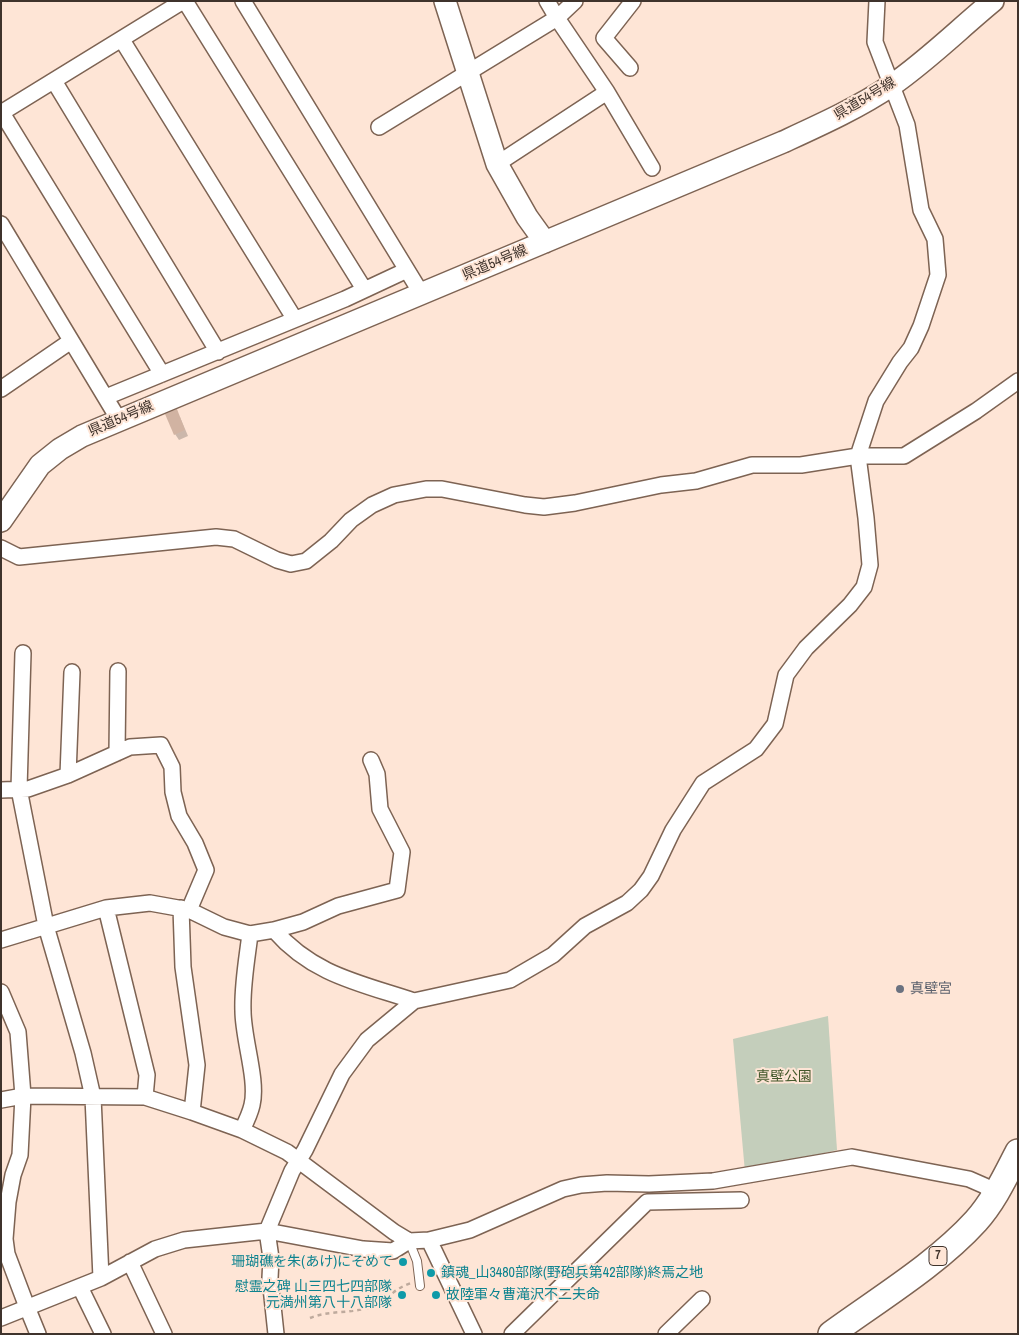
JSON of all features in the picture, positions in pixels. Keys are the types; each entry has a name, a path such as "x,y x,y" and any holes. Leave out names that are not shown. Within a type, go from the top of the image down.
{"main road":[{"path":"445,1 496,164 527,217 545,242"},
{"name":"県道54号線","path":"1,521 40,465 60,449 82,436 783,142 830,120 892,85 931,55 993,1"},
{"name":"7","path":"831,1334 946,1250 977,1220 994,1195 1018,1152"}],"street":[{"path":"162,374 2,113 184,1 364,289"},
{"path":"243,1 421,293"},
{"path":"547,1 607,92 652,168"},
{"path":"379,127 557,18 575,1"},
{"path":"630,68 604,38 632,1"},
{"path":"276,1334 270,1278 271,1258 267,1231 292,1171 305,1150 342,1074 368,1040 414,1001 510,980 553,954 585,926 627,903 641,890 651,876 673,830 703,783 756,748 775,724 786,675 806,648 850,605 864,587 870,565 858,456 876,401 911,348 922,326 938,275 935,239 921,210 907,125 875,42 877,1"},
{"path":"122,40 294,318"},
{"path":"54,81 218,352"},
{"path":"496,164 607,92"},
{"path":"1,224 120,420"},
{"path":"106,397 218,352 407,270"},
{"path":"1,389 71,341"},
{"path":"1,548 18,557 216,537 234,539 277,560 291,564 306,561 332,541 351,520 372,505 394,495 418,490 442,489 544,507 575,503 661,485 696,481 752,465 801,465 858,456 904,456 976,411 1018,381"},
{"path":"23,653 19,789 46,926 83,1053 92,1097 101,1278"},
{"path":"116,753 118,671"},
{"path":"68,775 72,672"},
{"path":"1,790 28,789 68,775 130,747 161,745 172,767 173,792 179,816 195,844 206,870 185,909 183,967 197,1065 192,1112"},
{"path":"1,940 106,908 150,903 185,909 224,927 250,934 303,922 338,906 397,890 402,852 380,809 377,774 371,760"},
{"path":"106,908 147,1076 145,1097"},
{"path":"274,930 286,944 310,962 335,975 414,1001"},
{"path":"242,1130 252,1106 254,1091 242,1010 250,934"},
{"path":"1,992 18,1032 23,1096 20,1155 13,1174 8,1202 5,1239 7,1254 38,1334"},
{"path":"1,1100 23,1096 42,1098 145,1097 192,1112 242,1130 287,1152 394,1232 410,1241"},
{"path":"1,1318 101,1278 155,1248 184,1240 267,1231 385,1252 392,1251 410,1241 429,1240 470,1230 563,1189 580,1184 649,1184 713,1181 852,1157 969,1179 985,1186 994,1195"},
{"path":"512,1334 647,1202 649,1184"},
{"path":"647,1202 741,1200"},
{"path":"429,1240 474,1334"},
{"path":"130,1262 164,1334"},
{"path":"80,1287 103,1334"},
{"path":"666,1334 702,1299"}],"lane":[{"path":"410,1241 417,1261 420,1284"}],"path":[{"path":"310,1318 323,1313 337,1313 371,1307 401,1286 420,1284"}],"green space":[{"name":"真壁公園","path":"828,1016 837,1150 745,1172 733,1039"}],"building":[{"path":"177,409 185,430 174,435 165,414"}],"place":[{"name":"真壁宮","path":"900,989"},
{"name":"珊瑚礁を朱(あけ)にそめて","path":"403,1262"},
{"name":"鎮魂_山3480部隊(野砲兵第42部隊)終焉之地","path":"431,1273"},
{"name":"慰霊之碑 山三四七四部隊 元満州第八十八部隊","path":"402,1295"},
{"name":"故陸軍々曹滝沢不二夫命","path":"436,1295"}]}
